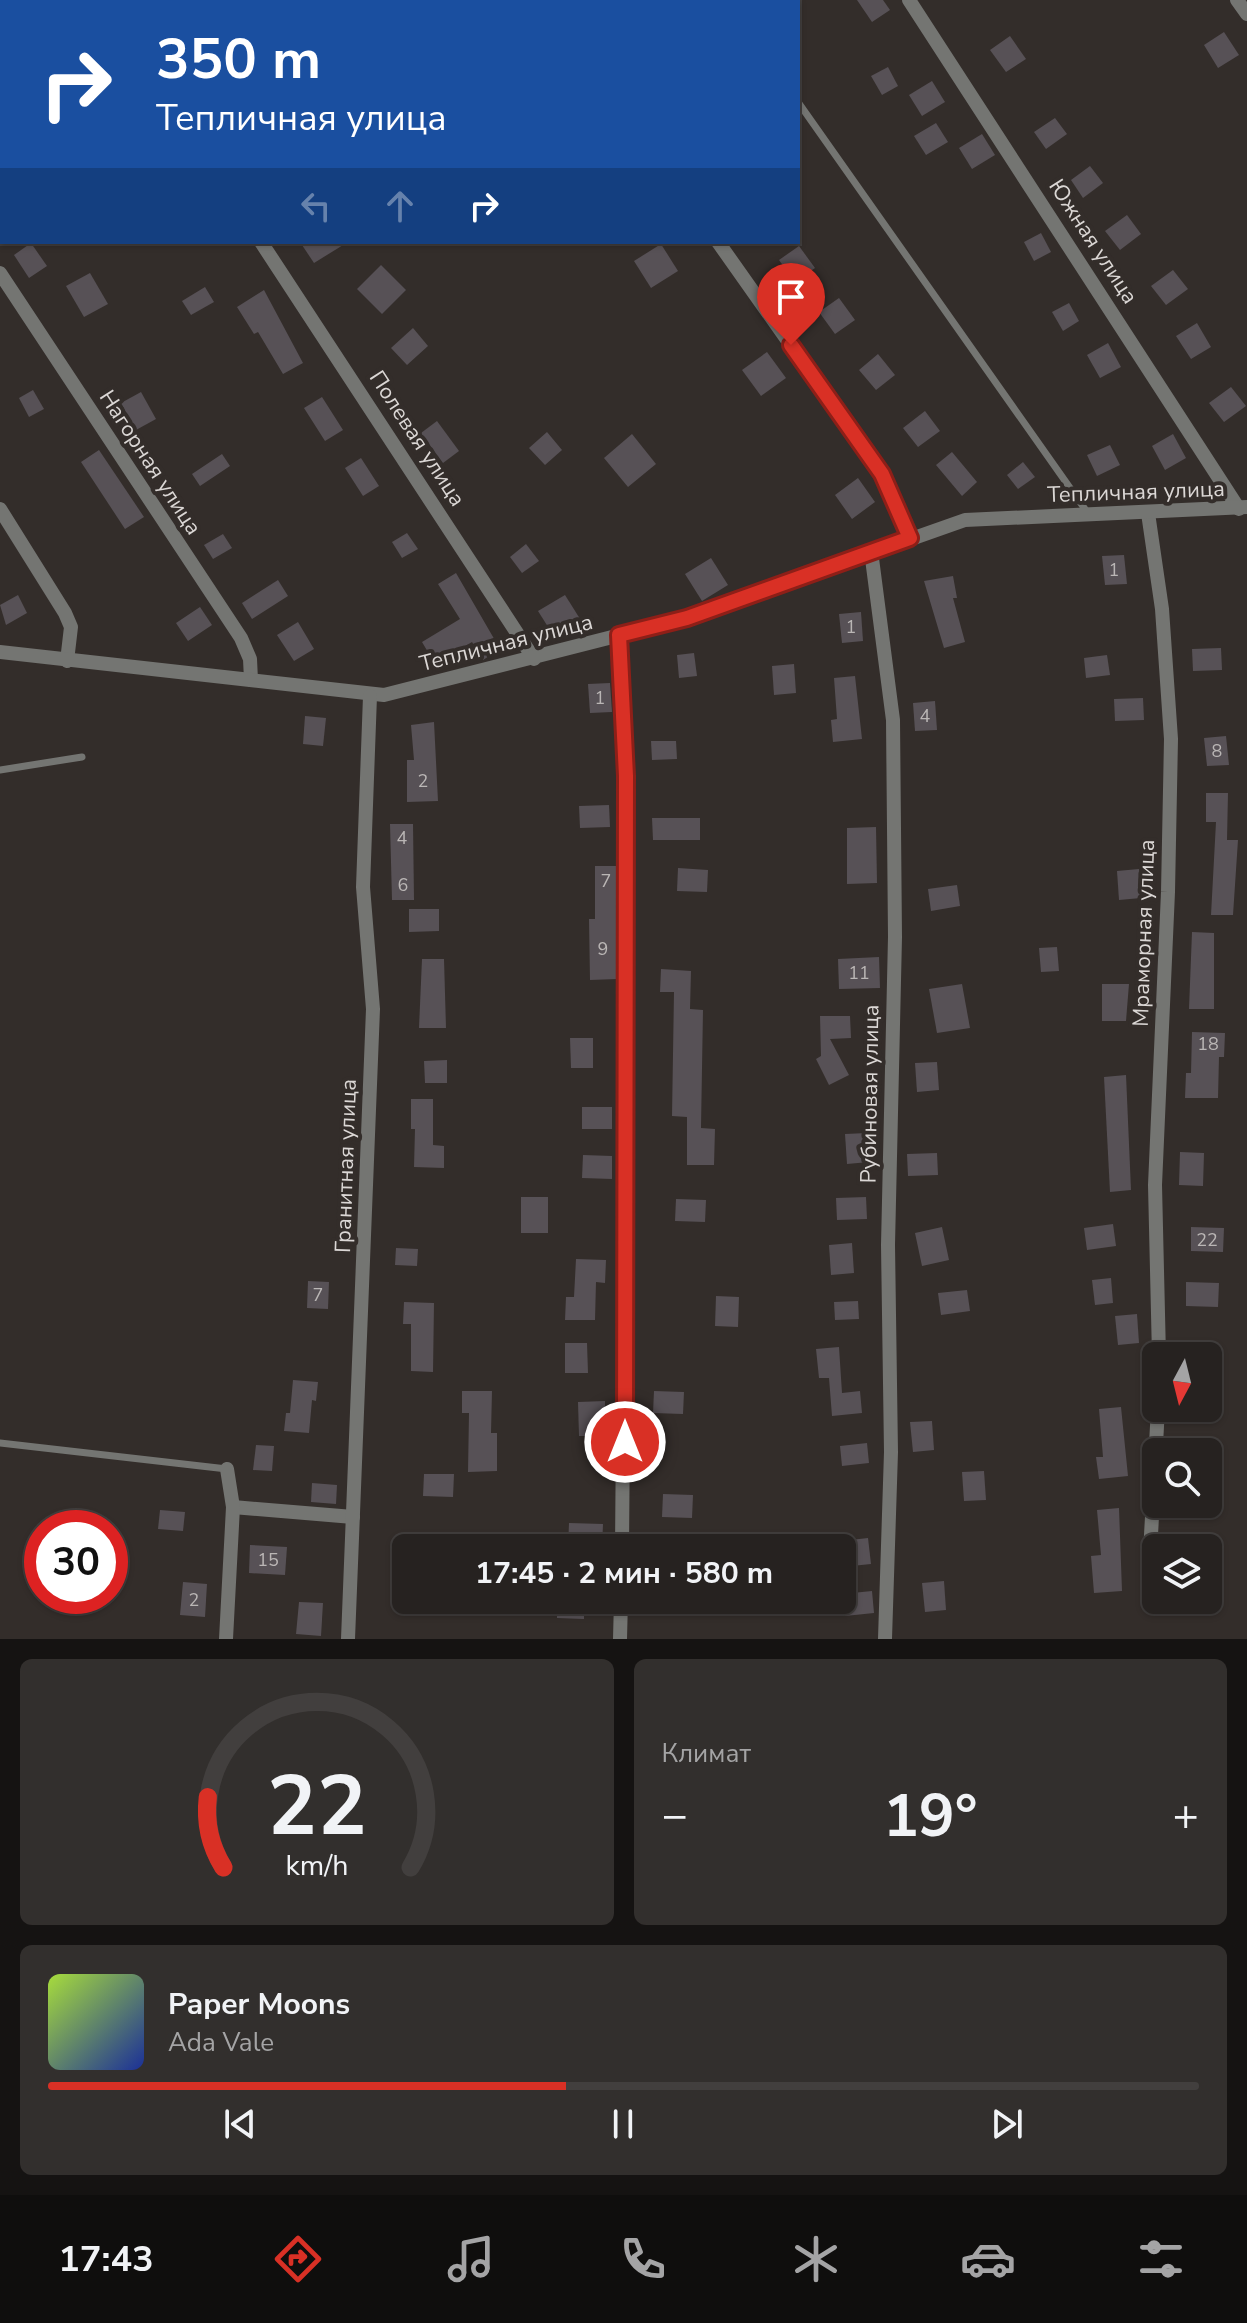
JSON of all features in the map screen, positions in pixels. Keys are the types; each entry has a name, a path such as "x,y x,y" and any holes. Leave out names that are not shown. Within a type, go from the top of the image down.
{"street":[{"name":"Южная улица","path":"909,0 1243,508"},
{"path":"1237,0 1247,14"},
{"name":"Полевая улица","path":"262,244 534,659"},
{"path":"719,244 882,474 910,538"},
{"name":"Нагорная улица","path":"0,273 241,638 250,659 251,680"},
{"name":"Тепличная улица","path":"0,652 370,696 534,659 687,618 965,520 1243,508"},
{"path":"0,509 65,613 71,627 67,661"},
{"name":"Мраморная улица","path":"1148,513 1162,609 1171,739 1168,892 1155,1185 1159,1342"},
{"name":"Рубиновая улица","path":"871,551 893,720 895,937 888,1245 891,1452 885,1639"},
{"path":"619,635 626,776 627,933 622,1534"},
{"name":"Гранитная улица","path":"348,1639 373,1009 363,887 370,696"},
{"path":"1151,1534 1157,1422"},
{"path":"226,1639 233,1507 227,1469"},
{"path":"233,1507 353,1517"},
{"path":"620,1639 621,1614"}],"lane":[{"path":"800,105 1089,516"},
{"path":"0,770 82,757"},
{"path":"0,1443 227,1469"}],"building":[{"path":"857,0 883,0 890,10 872,22"},
{"path":"1224,32 1239,55 1218,68 1204,45"},
{"path":"1010,36 1026,59 1006,72 990,50"},
{"path":"888,67 898,86 882,95 871,76"},
{"path":"932,81 945,102 922,116 909,95"},
{"path":"1055,118 1067,134 1046,149 1034,132"},
{"path":"936,123 948,142 926,155 914,136"},
{"path":"982,134 995,155 972,169 959,148"},
{"path":"1090,166 1103,183 1083,198 1071,180"},
{"path":"1127,215 1141,234 1120,250 1105,231"},
{"path":"1041,233 1051,252 1034,261 1024,242"},
{"path":"32,244 47,266 29,278 14,255"},
{"path":"301,244 345,244 314,263"},
{"path":"661,244 678,271 651,288 634,261"},
{"path":"799,246 815,268 795,282 779,260"},
{"path":"381,265 406,290 382,314 357,289"},
{"path":"1173,270 1188,289 1166,305 1151,286"},
{"path":"90,273 108,304 84,317 66,286"},
{"path":"205,287 214,302 191,315 182,301"},
{"path":"264,290 303,363 283,374 258,332 254,334 237,307"},
{"path":"839,298 855,320 835,334 819,312"},
{"path":"1069,303 1079,321 1063,331 1052,312"},
{"path":"1197,323 1211,347 1191,359 1176,336"},
{"path":"413,328 428,346 407,365 391,348"},
{"path":"1108,343 1121,367 1100,378 1087,355"},
{"path":"767,352 786,378 761,396 742,370"},
{"path":"878,354 895,375 876,390 859,370"},
{"path":"1231,387 1246,406 1224,422 1209,403"},
{"path":"33,390 44,409 29,417 19,398"},
{"path":"141,392 156,419 136,430 121,403"},
{"path":"322,397 343,430 325,441 304,408"},
{"path":"925,411 940,431 918,447 903,428"},
{"path":"437,421 459,451 443,463 421,433"},
{"path":"547,432 562,450 545,465 529,448"},
{"path":"632,434 656,464 628,487 604,458"},
{"path":"1173,434 1186,458 1165,470 1152,446"},
{"path":"1110,445 1120,465 1097,476 1087,455"},
{"path":"99,450 144,517 125,529 81,462"},
{"path":"952,452 977,482 962,496 936,465"},
{"path":"222,454 230,466 200,486 192,474"},
{"path":"361,458 379,486 363,496 345,468"},
{"path":"1023,462 1035,477 1018,489 1007,475"},
{"path":"858,478 875,502 852,519 835,495"},
{"path":"407,533 418,549 402,558 392,542"},
{"path":"223,534 232,548 213,559 204,545"},
{"path":"526,544 539,561 522,573 510,557"},
{"path":"1124,555 1127,584 1105,585 1102,556"},
{"path":"711,558 728,585 702,601 685,574"},
{"path":"456,573 500,649 483,660 472,642 435,664 422,642 460,619 438,584"},
{"path":"953,576 957,598 953,598 965,642 944,648 924,581"},
{"path":"278,580 288,596 252,619 242,603"},
{"path":"18,595 27,613 6,625 0,605"},
{"path":"565,595 582,622 555,638 538,611"},
{"path":"200,607 212,625 188,641 176,623"},
{"path":"861,612 863,641 842,643 839,614"},
{"path":"298,622 314,649 294,661 277,635"},
{"path":"1221,648 1222,670 1193,671 1192,649"},
{"path":"694,653 697,676 679,678 677,655"},
{"path":"1107,655 1110,675 1086,678 1084,658"},
{"path":"794,664 796,693 774,695 772,666"},
{"path":"855,676 862,739 833,742 831,720 837,719 834,678"},
{"path":"610,683 612,712 590,713 588,684"},
{"path":"1143,698 1144,720 1115,721 1114,699"},
{"path":"935,701 937,730 915,731 913,703"},
{"path":"305,716 326,718 323,746 303,744"},
{"path":"434,722 438,801 407,802 407,760 414,760 411,725"},
{"path":"1226,736 1229,765 1207,766 1204,738"},
{"path":"651,741 676,741 677,759 652,760"},
{"path":"1206,793 1228,793 1227,840 1238,840 1233,915 1211,915 1216,822 1206,822"},
{"path":"609,805 610,827 580,828 579,806"},
{"path":"652,818 700,818 700,840 653,840"},
{"path":"390,824 413,824 414,900 392,900"},
{"path":"876,827 877,883 847,884 847,828"},
{"path":"595,866 617,866 617,979 590,980 589,919 595,919"},
{"path":"678,868 708,870 707,892 677,891"},
{"path":"1139,869 1141,898 1119,900 1117,871"},
{"path":"957,885 960,906 931,911 928,889"},
{"path":"409,909 439,909 439,931 409,932"},
{"path":"1192,932 1214,933 1214,1009 1189,1009"},
{"path":"1057,947 1059,971 1041,972 1039,948"},
{"path":"879,957 880,988 839,989 838,959"},
{"path":"422,959 444,959 446,1028 419,1028"},
{"path":"661,969 691,971 690,1009 703,1010 701,1128 715,1129 714,1165 687,1165 687,1117 672,1116 674,992 660,992"},
{"path":"962,984 970,1028 937,1033 929,989"},
{"path":"1102,984 1129,984 1126,1021 1102,1021"},
{"path":"820,1016 850,1016 851,1038 830,1039 849,1075 829,1085 816,1059 821,1056"},
{"path":"1192,1032 1225,1033 1224,1057 1219,1057 1218,1098 1185,1098 1186,1073 1191,1073"},
{"path":"570,1038 593,1038 593,1068 571,1068"},
{"path":"447,1060 447,1083 425,1083 424,1061"},
{"path":"937,1062 939,1090 917,1092 915,1063"},
{"path":"1126,1075 1131,1190 1110,1192 1104,1077"},
{"path":"411,1099 433,1099 433,1145 444,1146 444,1168 414,1167 415,1129 411,1129"},
{"path":"582,1107 612,1107 612,1129 582,1129"},
{"path":"867,1133 869,1162 847,1164 845,1134"},
{"path":"1180,1152 1204,1153 1203,1186 1179,1185"},
{"path":"937,1153 938,1175 908,1176 907,1154"},
{"path":"583,1155 612,1156 612,1179 582,1178"},
{"path":"521,1197 548,1197 548,1233 521,1233"},
{"path":"866,1197 867,1219 837,1220 836,1198"},
{"path":"676,1199 706,1200 705,1222 675,1221"},
{"path":"1113,1224 1116,1246 1087,1250 1084,1228"},
{"path":"942,1227 949,1260 922,1266 915,1233"},
{"path":"1191,1227 1224,1228 1223,1252 1191,1251"},
{"path":"852,1243 854,1273 831,1275 829,1245"},
{"path":"396,1248 418,1249 417,1266 395,1265"},
{"path":"576,1259 606,1260 605,1283 596,1282 595,1320 565,1320 566,1297 574,1297"},
{"path":"1111,1278 1113,1303 1095,1305 1092,1280"},
{"path":"308,1281 329,1282 328,1309 307,1308"},
{"path":"1186,1282 1219,1283 1218,1307 1186,1306"},
{"path":"967,1290 970,1311 941,1315 938,1293"},
{"path":"716,1296 739,1297 738,1327 715,1326"},
{"path":"858,1301 859,1319 835,1320 834,1302"},
{"path":"404,1302 434,1303 433,1372 411,1371 411,1324 403,1324"},
{"path":"1137,1314 1139,1343 1118,1345 1115,1316"},
{"path":"565,1343 587,1343 588,1373 565,1373"},
{"path":"839,1347 842,1393 860,1391 862,1413 832,1416 829,1378 819,1378 816,1349"},
{"path":"293,1380 318,1382 316,1401 312,1400 309,1433 284,1431 286,1413 290,1413"},
{"path":"462,1391 492,1391 491,1433 497,1433 497,1471 468,1472 469,1413 462,1413"},
{"path":"654,1391 684,1392 683,1414 653,1413"},
{"path":"605,1401 605,1436 579,1436 578,1402"},
{"path":"1121,1407 1128,1476 1099,1479 1096,1457 1103,1457 1099,1409"},
{"path":"932,1421 934,1450 913,1452 910,1422"},
{"path":"867,1443 869,1463 842,1466 840,1446"},
{"path":"256,1445 274,1446 272,1471 253,1470"},
{"path":"984,1471 986,1500 964,1501 962,1472"},
{"path":"424,1474 454,1474 453,1497 423,1496"},
{"path":"312,1483 337,1485 336,1504 311,1502"},
{"path":"663,1494 693,1495 692,1518 662,1517"},
{"path":"1119,1508 1122,1591 1094,1593 1091,1556 1101,1555 1097,1510"},
{"path":"160,1510 185,1512 183,1531 158,1529"},
{"path":"569,1523 603,1524 603,1534 569,1534"},
{"path":"868,1538 871,1564 856,1566 856,1539"},
{"path":"250,1545 287,1547 285,1575 249,1573"},
{"path":"944,1581 946,1610 925,1612 922,1583"},
{"path":"183,1582 207,1584 205,1617 180,1615"},
{"path":"872,1591 874,1613 845,1616 856,1614 856,1593"},
{"path":"299,1602 323,1603 321,1636 296,1634"},
{"path":"557,1614 584,1614 584,1619 557,1618"}],"route":[{"path":"625,1442 626,776 619,635 687,618 910,538 882,474 791,345"}]}
